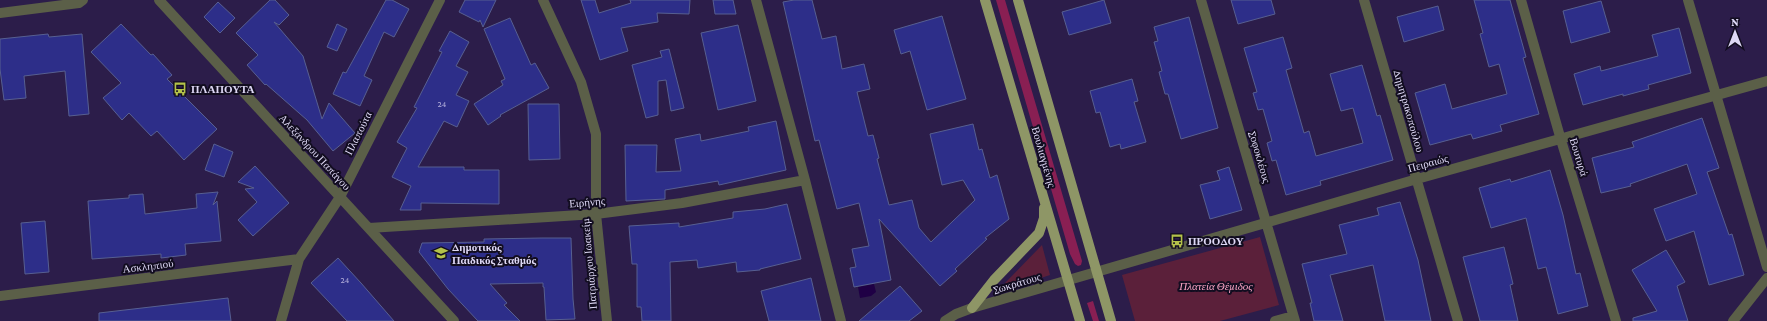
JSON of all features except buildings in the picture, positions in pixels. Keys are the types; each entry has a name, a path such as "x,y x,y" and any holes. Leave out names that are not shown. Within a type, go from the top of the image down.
{"main road":[{"name":"Βουλιαγμένης","path":"985,0 1080,321"},
{"name":"Βουλιαγμένης","path":"1018,0 1111,321"},
{"path":"972,308 994,280 1040,233 1044,218 1044,200"}],"street":[{"path":"0,13 80,3 83,0"},
{"name":"Αλεξάνδρου Παπάγου","path":"159,0 454,321"},
{"name":"Πλαπούτα","path":"281,321 299,259 340,197 440,0"},
{"name":"Πατριάρχου Ιωακείμ","path":"543,0 581,82 596,134 596,214 606,321"},
{"path":"756,0 805,180 841,321"},
{"name":"Σοφοκλέους","path":"1201,0 1294,319"},
{"name":"Δημητρακοπούλου","path":"1364,0 1458,321"},
{"name":"Βουτυρά","path":"1521,0 1561,140 1616,321"},
{"path":"1688,0 1767,267"},
{"name":"Πειραιώς","path":"1097,273 1417,179 1561,140 1767,81"},
{"name":"Ειρήνης","path":"369,228 596,214 682,203 805,180"},
{"name":"Ασκληπιού","path":"0,296 299,259"},
{"name":"Σωκράτους","path":"945,321 956,314 972,308 1097,273"},
{"path":"1733,321 1767,278"},
{"path":"1275,321 1294,319"}],"green space":[{"name":"Πλατεία Θέμιδος","path":"1260,237 1279,305 1220,321 1135,321 1122,275"},
{"path":"1042,245 1050,275 1008,289 1005,283"}],"shaded area":[{"path":"996,0 1005,0 1082,261 1081,265 1078,266 1075,264 1070,254"},
{"path":"874,284 876,292 871,296 860,298 858,287"},
{"path":"1093,301 1099,321 1093,321 1087,303"}],"place":[{"name":"ΠΛΑΠΟΥΤΑ","path":"180,89"},
{"name":"ΠΡΟΟΔΟΥ","path":"1177,241"},
{"name":"Δημοτικός Παιδικός Σταθμός","path":"441,253"}]}
